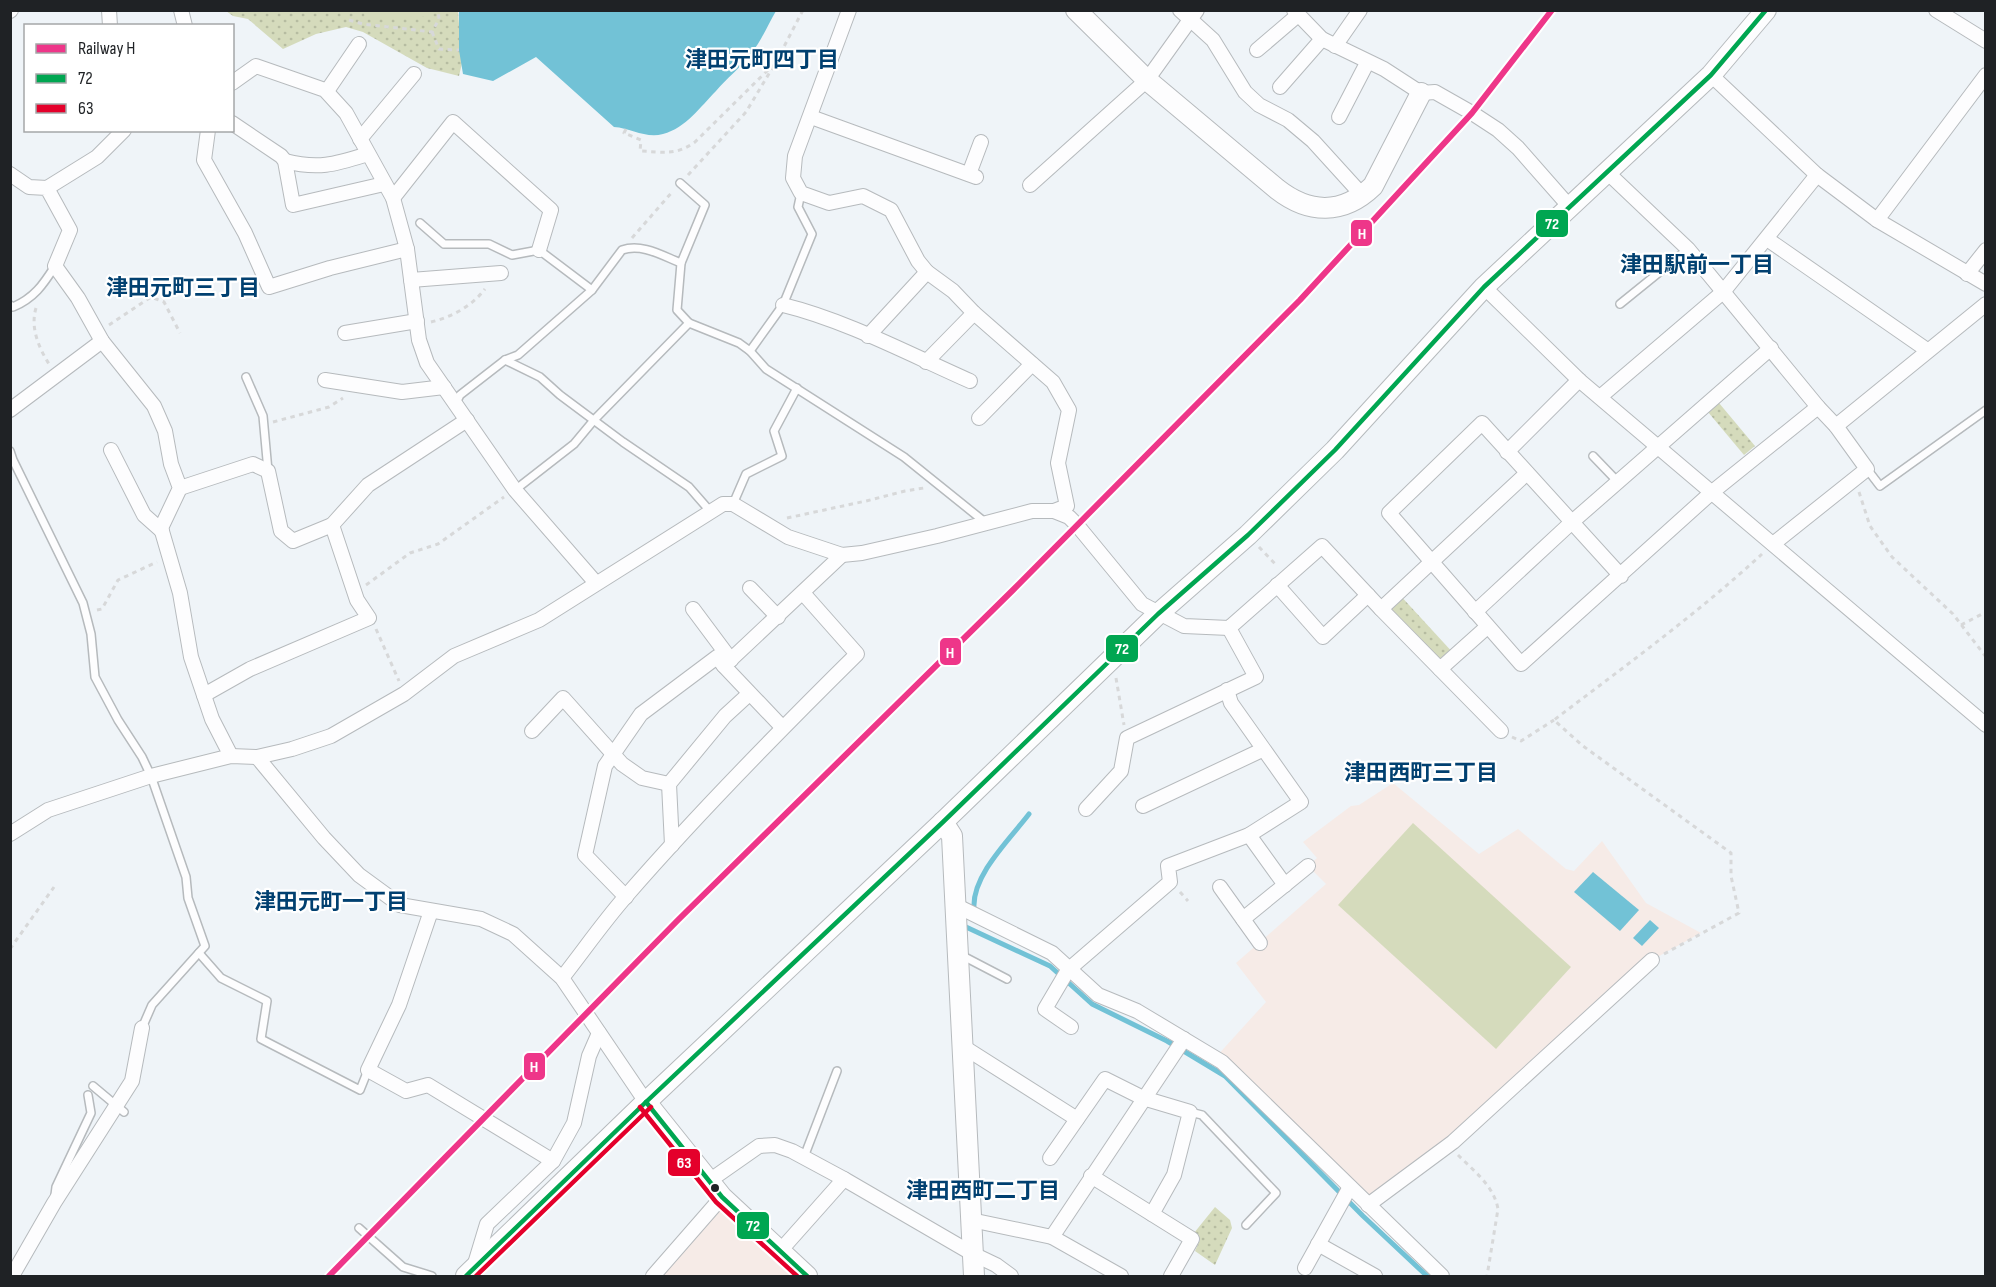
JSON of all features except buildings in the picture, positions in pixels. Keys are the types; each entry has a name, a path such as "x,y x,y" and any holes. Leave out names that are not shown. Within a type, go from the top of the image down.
{"main road":[{"path":"1076,10 1147,80 1289,198 1305,205 1324,208 1339,207 1363,196 1373,186 1421,93"},
{"path":"469,1274 1158,614 1248,534 1335,450 1484,287 1711,75 1766,10"},
{"path":"943,822 952,836 974,1276"},
{"path":"646,1102 722,1197 807,1276"}],"street":[{"path":"12,830 48,810 151,776 231,756 257,757 332,736 421,683 454,656 539,620 723,504 733,504 788,537 842,555 873,551 1032,512 1054,511 1067,506 1058,462 1069,410 1053,382 974,313 953,291 927,272 918,261 891,210 863,196 829,203 801,193 793,178 795,156 849,10"},
{"path":"1335,46 1360,10"},
{"path":"1936,10 1986,40"},
{"path":"1030,185 1147,80 1189,13 1214,40 1245,92 1259,105 1288,120 1313,141 1363,196"},
{"path":"1257,50 1296,13 1322,39 1367,63 1384,69 1421,93 1435,92 1497,130 1518,148 1569,206"},
{"path":"1280,87 1322,39"},
{"path":"327,92 359,44"},
{"path":"1339,117 1367,63"},
{"path":"234,82 256,66 327,92 346,113 393,198 407,249 419,340 427,363 515,490 596,583"},
{"path":"360,139 414,74"},
{"path":"1711,75 1817,176 1877,220 1986,284"},
{"path":"1877,220 1986,75"},
{"path":"811,117 973,175 981,142"},
{"path":"393,198 453,122 551,210 539,250"},
{"path":"234,124 285,161 294,205 384,184"},
{"path":"10,174 29,187 47,188 97,157 122,132"},
{"path":"208,132 204,160 245,233 269,287 330,268 407,249"},
{"path":"285,161 307,167 331,165 368,154"},
{"path":"1608,173 1688,249 1836,426 1867,469 1773,544"},
{"path":"1600,397 1723,292 1817,176"},
{"path":"47,188 70,230 55,267 78,298 99,337 154,406 165,431 171,464 180,488 161,528 180,594 191,657 212,718 231,756"},
{"path":"1767,239 1927,350"},
{"path":"1967,274 1986,250"},
{"path":"868,336 927,272"},
{"path":"411,280 500,273"},
{"path":"1484,287 1579,380 1986,725"},
{"path":"1836,426 1986,304"},
{"path":"783,305 802,310 868,336 970,381"},
{"path":"926,362 974,313"},
{"path":"345,333 417,323"},
{"path":"10,410 56,375 99,337"},
{"path":"1475,612 1572,522 1771,348"},
{"path":"979,418 1032,364"},
{"path":"325,380 402,392 444,387"},
{"path":"1507,452 1579,380"},
{"path":"1621,576 1482,423 1389,513 1486,627 1521,664 1621,576 1711,493 1818,407"},
{"path":"180,488 253,464 267,471 281,531 293,541 332,525 368,485 467,420"},
{"path":"111,450 144,515 162,531"},
{"path":"1381,609 1527,473"},
{"path":"1054,511 1070,517 1142,604 1184,626 1229,628 1322,546 1501,731"},
{"path":"204,695 250,669 369,618 355,594 332,525"},
{"path":"728,663 842,555"},
{"path":"1282,581 1323,637 1368,595"},
{"path":"750,588 778,617"},
{"path":"562,978 626,897 672,845 782,727 857,654 804,593"},
{"path":"693,609 749,694 782,727"},
{"path":"1440,669 1486,627"},
{"path":"1086,809 1121,771 1127,738 1256,677 1229,628"},
{"path":"626,897 585,855 605,766 641,714 717,657 728,663"},
{"path":"1071,1027 1045,1009 1064,978 1170,882 1168,866 1249,835 1301,802 1262,750 1231,703 1227,690"},
{"path":"672,845 669,784 725,716 749,694"},
{"path":"532,731 563,698 622,764 642,778 669,784"},
{"path":"1143,806 1262,750"},
{"path":"257,757 324,838 359,875 400,905 481,919 513,934 562,978 646,1102"},
{"path":"1249,835 1285,885"},
{"path":"1243,918 1308,866"},
{"path":"1220,887 1260,943"},
{"path":"955,905 1052,953 1064,978 1137,1011 1182,1042 1222,1062 1346,1195 1368,1205 1424,1270 1442,1276"},
{"path":"431,911 399,1005 368,1070 406,1090 428,1085 553,1161"},
{"path":"1368,1205 1449,1145 1652,960"},
{"path":"12,1276 54,1203 121,1110 132,1081 142,1028"},
{"path":"469,1274 488,1224 553,1161 574,1123 589,1056 599,1032"},
{"path":"1052,1237 1182,1042"},
{"path":"962,1046 1077,1119"},
{"path":"1050,1158 1105,1079 1143,1098 1190,1112 1174,1175 1152,1214"},
{"path":"709,1181 759,1146 775,1145 804,1157 844,1179 996,1265 1011,1276"},
{"path":"1091,1176 1192,1239 1171,1276"},
{"path":"780,1251 844,1179"},
{"path":"1305,1268 1346,1195"},
{"path":"653,1276 722,1197"},
{"path":"971,1220 1052,1237 1121,1276"},
{"path":"1318,1244 1375,1276"}],"lane":[{"path":"680,183 705,205 681,262 677,310 688,323 739,343 750,351 766,369 904,457 986,523"},
{"path":"750,351 783,305 812,234 798,207 801,193"},
{"path":"420,223 444,244 489,244 512,255 539,250 592,290"},
{"path":"456,403 460,396 506,360 518,355 592,290 622,250 646,249 681,262"},
{"path":"1620,304 1688,249"},
{"path":"10,305 13,307 26,301 42,286 55,267"},
{"path":"515,490 574,444 594,420 688,323"},
{"path":"506,360 540,377 560,395 688,487 710,511"},
{"path":"246,377 263,416 267,471"},
{"path":"733,504 746,474 782,456 774,431 797,388"},
{"path":"1867,469 1880,486 1986,410"},
{"path":"10,451 12,462 83,603 91,634 95,677 151,776 186,877 188,898 205,946 152,1005 142,1028"},
{"path":"1593,456 1618,482"},
{"path":"199,953 221,978 267,1001 261,1039 360,1090 368,1070"},
{"path":"957,953 1007,979"},
{"path":"804,1157 837,1071"},
{"path":"93,1086 121,1110"},
{"path":"54,1203 56,1187 91,1113 88,1095"},
{"path":"1190,1112 1202,1115 1276,1193 1246,1225"},
{"path":"359,1228 404,1267 432,1276"}],"path":[{"path":"432,32 439,20 438,10"},
{"path":"622,250 746,112 803,10"},
{"path":"350,20 363,24 432,32"},
{"path":"432,32 439,49 459,50"},
{"path":"626,129 624,133 641,140 640,152 669,154 686,148 695,142 776,62"},
{"path":"417,323 441,320 474,303 500,273"},
{"path":"42,286 34,314 37,345 56,375"},
{"path":"99,337 151,297 164,302 180,333"},
{"path":"264,425 329,407 341,401 353,384"},
{"path":"1854,479 1870,526 1892,557 1953,614 1986,657"},
{"path":"765,523 905,491 923,489 934,481"},
{"path":"355,594 410,553 438,544 515,490"},
{"path":"1248,534 1282,581"},
{"path":"1501,731 1521,741 1554,720 1739,576 1773,544"},
{"path":"86,615 102,609 118,580 169,556"},
{"path":"1961,625 1986,612"},
{"path":"369,618 376,628 404,694"},
{"path":"1113,658 1127,738"},
{"path":"1554,720 1583,746 1731,853 1731,876 1739,912 1652,960"},
{"path":"10,949 54,887"},
{"path":"1449,1145 1491,1188 1496,1199 1498,1209 1487,1276"}],"shaded area":[{"path":"1393,783 1479,854 1518,829 1566,869 1574,871 1602,841 1646,903 1701,933 1652,960 1453,1142 1368,1205 1215,1058 1266,1002 1236,963 1326,884 1308,866 1317,858 1303,842 1351,806 1359,805"},
{"path":"717,1208 793,1276 660,1276"}],"green space":[{"path":"226,11 458,11 462,63 459,76 427,68 363,32 346,27 316,34 283,49 248,19 233,16"},
{"path":"364,11 428,11 429,16 365,19"},
{"path":"1719,403 1755,446 1744,455 1708,412"},
{"path":"1398,593 1455,655 1440,669 1381,609"},
{"path":"1413,823 1571,967 1496,1049 1338,905"},
{"path":"1215,1207 1230,1220 1232,1228 1215,1265 1195,1251 1200,1240 1194,1233"}],"water":[{"path":"459,10 776,11 751,54 698,110 679,127 657,135 614,127 536,57 493,81 463,74 459,50"},
{"path":"1593,872 1639,910 1620,931 1574,892"},
{"path":"1650,920 1659,928 1642,946 1633,938"}],"waterway":[{"path":"974,908 979,883 986,870 1029,814"},
{"path":"966,927 1050,966 1092,1004 1167,1041 1225,1076 1363,1216 1427,1276"}],"rail line":[{"name":"H","path":"329,1276 678,920 1013,590 1300,300 1472,113 1552,10"}],"transit line":[{"name":"72","path":"466,1276 1158,614 1248,535 1335,450 1484,287 1711,75 1766,10"},
{"name":"72","path":"646,1102 722,1197 807,1276"},
{"name":"63","path":"640,1107 716,1202 797,1276"},
{"name":"63","path":"476,1276 651,1107"}],"district":[{"name":"津田元町四丁目","path":"762,60"},
{"name":"津田駅前一丁目","path":"1697,265"},
{"name":"津田元町三丁目","path":"183,288"},
{"name":"津田西町三丁目","path":"1421,773"},
{"name":"津田元町一丁目","path":"331,902"},
{"name":"津田西町二丁目","path":"983,1191"}]}
